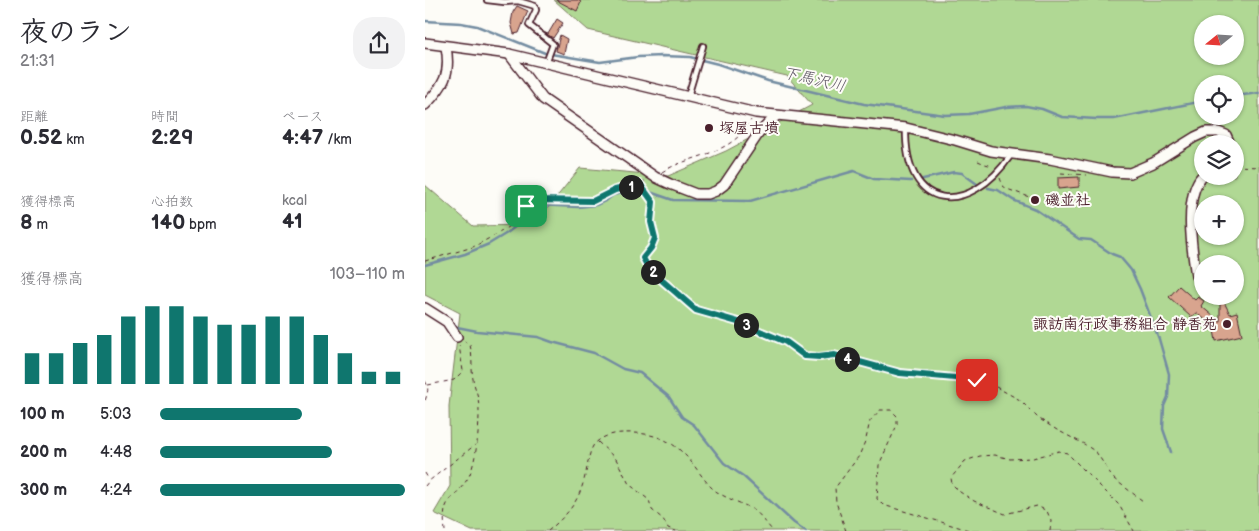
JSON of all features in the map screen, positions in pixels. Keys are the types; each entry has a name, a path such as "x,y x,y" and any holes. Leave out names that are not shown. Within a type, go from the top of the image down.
{"street":[{"path":"425,43 547,60 756,113 906,128 1011,155 1050,159 1124,173 1153,163 1194,138"},
{"path":"425,105 442,87 448,60 446,47"},
{"path":"509,54 543,99 655,177 697,194 708,194 724,184 759,134 776,116"},
{"path":"1199,135 1206,132 1218,132 1226,135"},
{"path":"1194,263 1192,194 1195,185"},
{"path":"425,308 447,322 457,337"}],"lane":[{"path":"487,0 518,1 535,6 536,10 529,25 553,44 547,60"},
{"path":"688,96 703,46"},
{"path":"906,128 906,144 912,172 919,184 939,196 954,197 966,195 977,190 997,173 1011,155"}],"path":[{"path":"655,177 673,166 728,144 740,135 756,113"},
{"path":"978,161 993,166 1004,165"},
{"path":"1244,166 1259,167"},
{"path":"425,261 473,247 499,233 515,222 526,206 536,200 593,201 615,190 644,183 643,169"},
{"path":"997,173 1003,186 1007,189 1031,198"},
{"path":"640,184 653,202 651,222 655,238 651,248 643,258 649,269 696,310 738,322 786,342 805,356 834,355 892,372 939,378 977,380 996,387 1020,400 1039,418 1057,430 1085,444 1096,452 1113,479 1143,501"},
{"path":"428,385 454,380 463,371 457,337"},
{"path":"445,531 443,513 447,502 468,477 477,451 479,410 473,379 473,357 470,345 457,337"},
{"path":"425,381 428,385 425,401"},
{"path":"846,531 836,502 835,488 859,456 866,439 870,421 880,410 891,410 897,416 897,425 879,465 877,499 883,506 972,531"},
{"path":"548,531 565,516 578,499 593,446 597,441 613,433 625,432 662,437 685,455 712,488 756,512 773,531"},
{"path":"597,441 616,459 629,484 636,492 649,500 652,510 663,518 668,528 676,531"},
{"path":"425,486 476,444"},
{"path":"1049,531 1051,521 1047,511 1037,506 1005,514 974,501 960,492 952,484 951,478 965,461 980,456 995,455 1011,460 1033,458 1059,451 1067,453 1119,505 1134,531"},
{"path":"425,473 429,481"}],"green space":[{"path":"554,0 1259,0 1259,531 472,531 434,513 450,486 449,406 460,313 425,295 425,185 473,226 534,225 580,168 668,176 726,151 812,105 787,76 588,30"}],"building":[{"path":"556,0 578,0 581,2 577,11"},
{"path":"517,6 528,11 519,33 514,34 511,23 513,12"},
{"path":"557,19 563,23 553,38 545,33 548,34"},
{"path":"560,35 567,39 564,54 556,51"},
{"path":"1079,177 1079,187 1058,189 1058,178"},
{"path":"1179,286 1194,299 1194,305 1202,305 1220,322 1220,305 1226,305 1230,314 1237,312 1242,335 1216,341 1213,325 1196,313 1191,317 1169,297"}],"waterway":[{"name":"下馬沢川","path":"425,21 477,26 545,53 600,62 638,57 690,57 718,64 768,81 864,104 945,115 969,114 1006,107 1026,106 1042,109 1062,117 1114,119 1194,103"},
{"name":"下馬沢川","path":"1244,95 1259,93"},
{"path":"425,265 465,254 489,244 516,226 530,207 537,205 578,207 596,205 613,195 641,189 673,200 750,201 854,171 874,179 911,181"},
{"path":"923,179 954,172 962,173 977,184"},
{"path":"988,188 998,190 1013,200 1035,209 1079,239 1091,240 1120,257 1131,270 1159,339 1169,374 1168,397 1164,406 1163,429 1171,452"},
{"path":"452,322 457,327 477,331 538,337 594,353 623,369 640,373 669,397 682,417 694,425 724,463 743,476 794,523 806,531"}],"place":[{"name":"塚屋古墳","path":"709,128"},
{"name":"磯並社","path":"1035,200"},
{"name":"諏訪南行政事務組合 静香苑","path":"1227,324"}],"route":[{"path":"526,206 536,200 593,201 615,190 640,184 653,202 651,222 655,238 651,248 643,258 649,269 696,310 738,322 786,342 805,356 834,355 900,373 977,380"}]}
